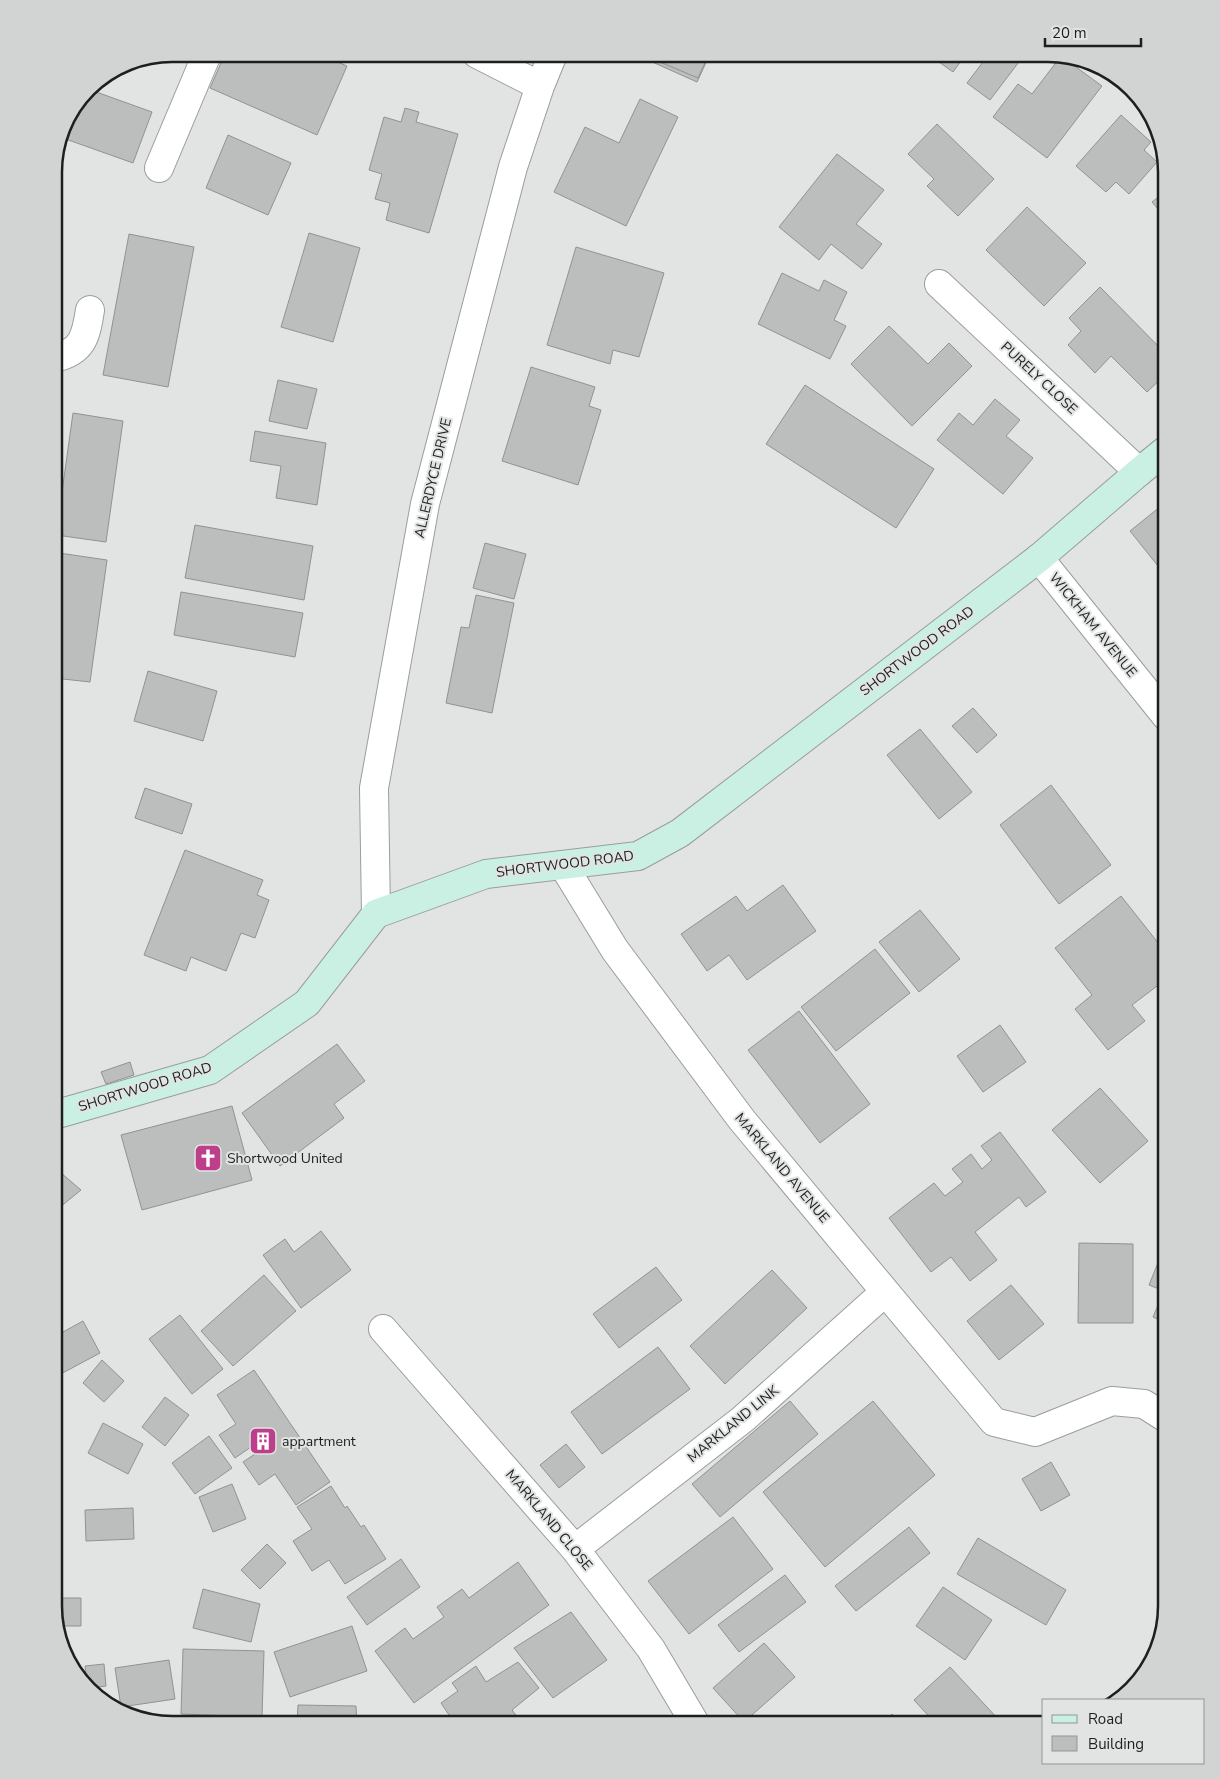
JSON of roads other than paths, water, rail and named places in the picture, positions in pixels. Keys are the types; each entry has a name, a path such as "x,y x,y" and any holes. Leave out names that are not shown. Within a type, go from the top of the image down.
{"main road":[{"name":"SHORTWOOD ROAD","path":"63,1112 210,1070 307,1003 376,914 486,874 638,856 680,833 1040,558 1158,457"}],"street":[{"path":"159,168 203,63"},
{"path":"495,63 540,86"},
{"name":"ALLERDYCE DRIVE","path":"376,914 374,788 425,504 514,166 549,63"},
{"name":"PURELY CLOSE","path":"939,284 1139,472"},
{"path":"63,356 68,355 78,346 86,332 90,310"},
{"name":"WICKHAM AVENUE","path":"1040,558 1158,706"},
{"name":"MARKLAND AVENUE","path":"564,865 615,950 742,1120 994,1422 1035,1432 1112,1401 1144,1404 1158,1413"},
{"name":"MARKLAND LINK","path":"575,1549 743,1419 885,1292"},
{"name":"MARKLAND CLOSE","path":"382,1328 575,1549 650,1649 691,1716"}],"place":[{"name":"Shortwood United","path":"208,1158"},
{"name":"appartment","path":"263,1441"}]}
